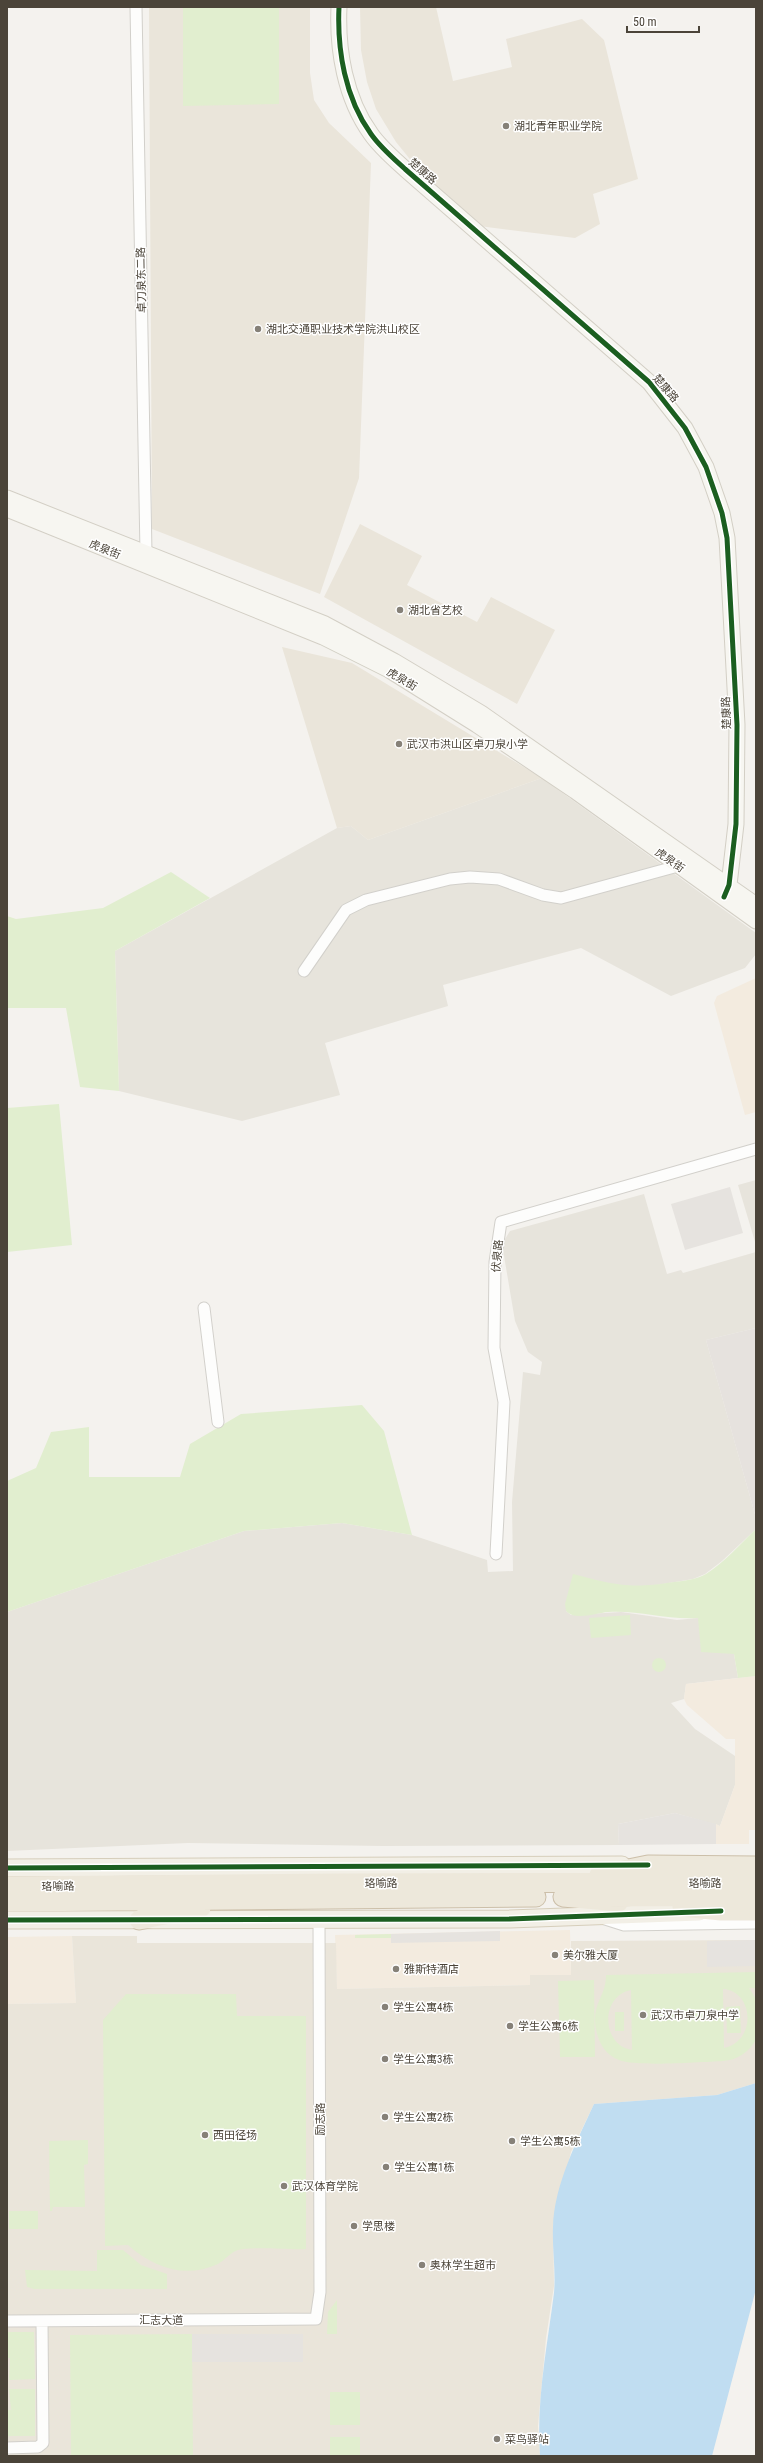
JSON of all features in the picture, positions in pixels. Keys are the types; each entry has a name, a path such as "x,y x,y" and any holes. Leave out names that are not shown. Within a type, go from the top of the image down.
{"highway":[{"path":"557,1890 648,1865 756,1866"},
{"name":"珞喻路","path":"7,1902 248,1899 557,1890 633,1883 756,1882"},
{"name":"珞喻路","path":"7,1886 338,1883 756,1896"},
{"path":"557,1890 721,1911 756,1911"},
{"path":"139,1920 248,1899"}],"main road":[{"name":"楚康路","path":"339,7 340,48 346,79 363,121 378,143 649,382 685,428 706,467 722,513 729,564 737,725 736,824 727,890"},
{"name":"虎泉街","path":"7,498 326,624 394,661 481,713 727,890 756,921"},
{"name":"虎泉街","path":"7,510 323,637 389,670 477,725 562,782 678,866 756,905"},
{"path":"7,1868 648,1865"},
{"path":"7,1920 319,1918 510,1919 721,1911"}],"street":[{"name":"卓刀泉东二路","path":"136,7 146,553"},
{"path":"304,971 346,910 366,900 450,879 470,876 499,879 543,895 561,898 678,866"},
{"name":"伏泉路","path":"496,1554 504,1402 494,1348 495,1268 501,1222 756,1149"},
{"path":"204,1308 218,1422"},
{"path":"596,1916 624,1925 756,1923"},
{"name":"励志路","path":"316,2319 320,2292 319,1918"},
{"name":"汇志大道","path":"7,2321 316,2319"},
{"path":"7,2448 38,2447 43,2443 42,2320"}],"shaded area":[{"name":"湖北交通职业技术学院洪山校区","path":"149,7 310,7 310,73 314,100 329,123 371,163 359,478 320,594 152,529"},
{"name":"湖北青年职业学院","path":"360,7 436,7 453,81 512,67 506,39 582,19 604,40 638,179 593,194 600,224 575,238 479,226 422,174 396,142 376,109 367,82 361,50"},
{"name":"湖北省艺校","path":"360,524 422,556 407,585 477,622 491,597 555,630 517,704 324,597"},
{"name":"武汉市洪山区卓刀泉小学","path":"282,647 352,663 542,778 368,840 351,826 337,828"},
{"path":"542,778 756,933 756,954 745,968 671,996 581,948 443,985 448,1006 325,1043 340,1095 242,1121 119,1091 115,951 337,828 351,826 368,840"},
{"path":"756,978 756,1112 745,1115 714,1003 717,996"},
{"path":"756,1180 756,1245 738,1185"},
{"path":"730,1187 743,1233 685,1250 671,1204"},
{"path":"644,1194 667,1274 681,1270 683,1273 756,1252 756,1328 706,1340 756,1518 756,1529 722,1561 705,1574 693,1579 645,1587 617,1585 566,1611 571,1615 621,1612 677,1620 698,1618 734,1654 738,1678 686,1684 684,1699 671,1703 695,1729 735,1756 735,1785 720,1826 675,1813 618,1824 619,1845 383,1846 188,1843 7,1851 7,1612 244,1531 342,1523 412,1535 487,1560 488,1572 513,1571 512,1502 523,1372 540,1375 542,1362 528,1352 515,1321 502,1244 510,1231"},
{"path":"756,1328 756,1518 706,1340"},
{"path":"756,1676 756,1830 749,1830 749,1844 716,1844 716,1824 720,1826 735,1785 735,1739 726,1739 687,1705 684,1699 686,1684"},
{"path":"675,1813 716,1824 716,1844 619,1845 618,1824"},
{"path":"570,1930 571,1975 530,1975 530,1985 337,1989 335,1935"},
{"path":"500,1931 500,1941 391,1943 391,1934"},
{"path":"72,1936 76,2003 7,2004 7,1937"},
{"name":"武汉体育学院","path":"72,1936 137,1936 137,1943 336,1943 337,1989 530,1985 530,1975 571,1975 571,1941 756,1940 756,2083 717,2095 594,2104 571,2152 553,2226 554,2286 546,2338 538,2426 540,2456 7,2456 7,2004 76,2003"},
{"path":"756,1940 756,1966 707,1967 707,1941"},
{"path":"192,2334 303,2334 303,2362 192,2362"}],"green space":[{"path":"183,7 279,7 279,104 183,106"},
{"path":"171,872 210,898 115,951 119,1091 80,1087 66,1008 7,1008 7,916 16,919 103,908"},
{"path":"59,1104 72,1245 7,1252 7,1108"},
{"path":"362,1405 384,1431 412,1535 342,1523 244,1531 7,1612 7,1481 36,1468 51,1432 89,1427 89,1477 180,1477 190,1444 241,1414"},
{"path":"756,1529 756,1676 738,1678 734,1654 701,1652 698,1618 675,1618 631,1612 608,1612 586,1616 575,1616 566,1611 565,1604 573,1574 623,1585 646,1585 691,1580 706,1574 713,1569"},
{"path":"630,1615 631,1635 591,1638 589,1618"},
{"path":"659,1658 664,1660 666,1665 664,1670 659,1672 654,1670 652,1665 654,1660"},
{"path":"391,1934 391,1938 355,1938 355,1935"},
{"path":"756,1972 756,1988 749,1988 756,1999 756,2040 742,2055 723,2061 654,2064 619,2060 609,2054 601,2045 595,2021 598,2002 606,1982 606,1975","holes":["723,1989 733,1992 741,1998 746,2007 748,2017 742,2036 735,2044 724,2048","631,1990 632,2050 622,2046 614,2039 608,2020 614,2001 621,1994"]},
{"path":"594,1980 595,2057 560,2057 558,1981"},
{"name":"西田径场","path":"126,1994 236,1994 237,2016 306,2016 306,2249 262,2248 238,2250 230,2254 218,2264 194,2271 182,2271 170,2269 148,2260 128,2245 105,2246 103,2020"},
{"path":"740,2006 741,2033 727,2033 726,2007"},
{"path":"615,2012 624,2012 624,2031 615,2031"},
{"path":"88,2140 88,2164 84,2165 85,2207 53,2207 52,2211 50,2211 49,2141"},
{"path":"9,2211 38,2211 38,2229 9,2229"},
{"path":"97,2250 123,2250 141,2265 167,2274 167,2289 34,2289 27,2287 25,2270 97,2271"},
{"path":"337,2300 337,2334 327,2334 328,2312"},
{"path":"7,2332 34,2332 35,2379 9,2380 10,2358 7,2358"},
{"path":"192,2334 193,2456 71,2456 70,2335"},
{"path":"9,2389 35,2389 35,2436 7,2436 7,2410 11,2410"},
{"path":"330,2392 360,2392 360,2425 330,2425"},
{"path":"330,2437 360,2437 360,2456 330,2456"}],"water":[{"path":"756,2083 756,2289 712,2456 540,2456 539,2435 541,2395 545,2354 554,2293 554,2211 562,2179 594,2104 717,2095"}],"cycle path":[{"path":"339,7 341,57 344,73 355,105 371,134 405,169 649,382 685,428 706,467 722,513 727,538 737,725 736,824 729,885 724,897"},
{"path":"7,1868 648,1865"},
{"path":"7,1920 510,1919 721,1911"}],"place":[{"name":"湖北青年职业学院","path":"506,126"},
{"name":"湖北交通职业技术学院洪山校区","path":"258,329"},
{"name":"湖北省艺校","path":"400,610"},
{"name":"武汉市洪山区卓刀泉小学","path":"399,744"},
{"name":"美尔雅大厦","path":"555,1955"},
{"name":"雅斯特酒店","path":"396,1969"},
{"name":"学生公寓4栋","path":"385,2007"},
{"name":"武汉市卓刀泉中学","path":"643,2015"},
{"name":"学生公寓6栋","path":"510,2026"},
{"name":"学生公寓3栋","path":"385,2059"},
{"name":"学生公寓2栋","path":"385,2117"},
{"name":"西田径场","path":"205,2135"},
{"name":"学生公寓5栋","path":"512,2141"},
{"name":"学生公寓1栋","path":"386,2167"},
{"name":"武汉体育学院","path":"284,2186"},
{"name":"学思楼","path":"354,2226"},
{"name":"奥林学生超市","path":"422,2265"},
{"name":"菜鸟驿站","path":"497,2439"}]}
